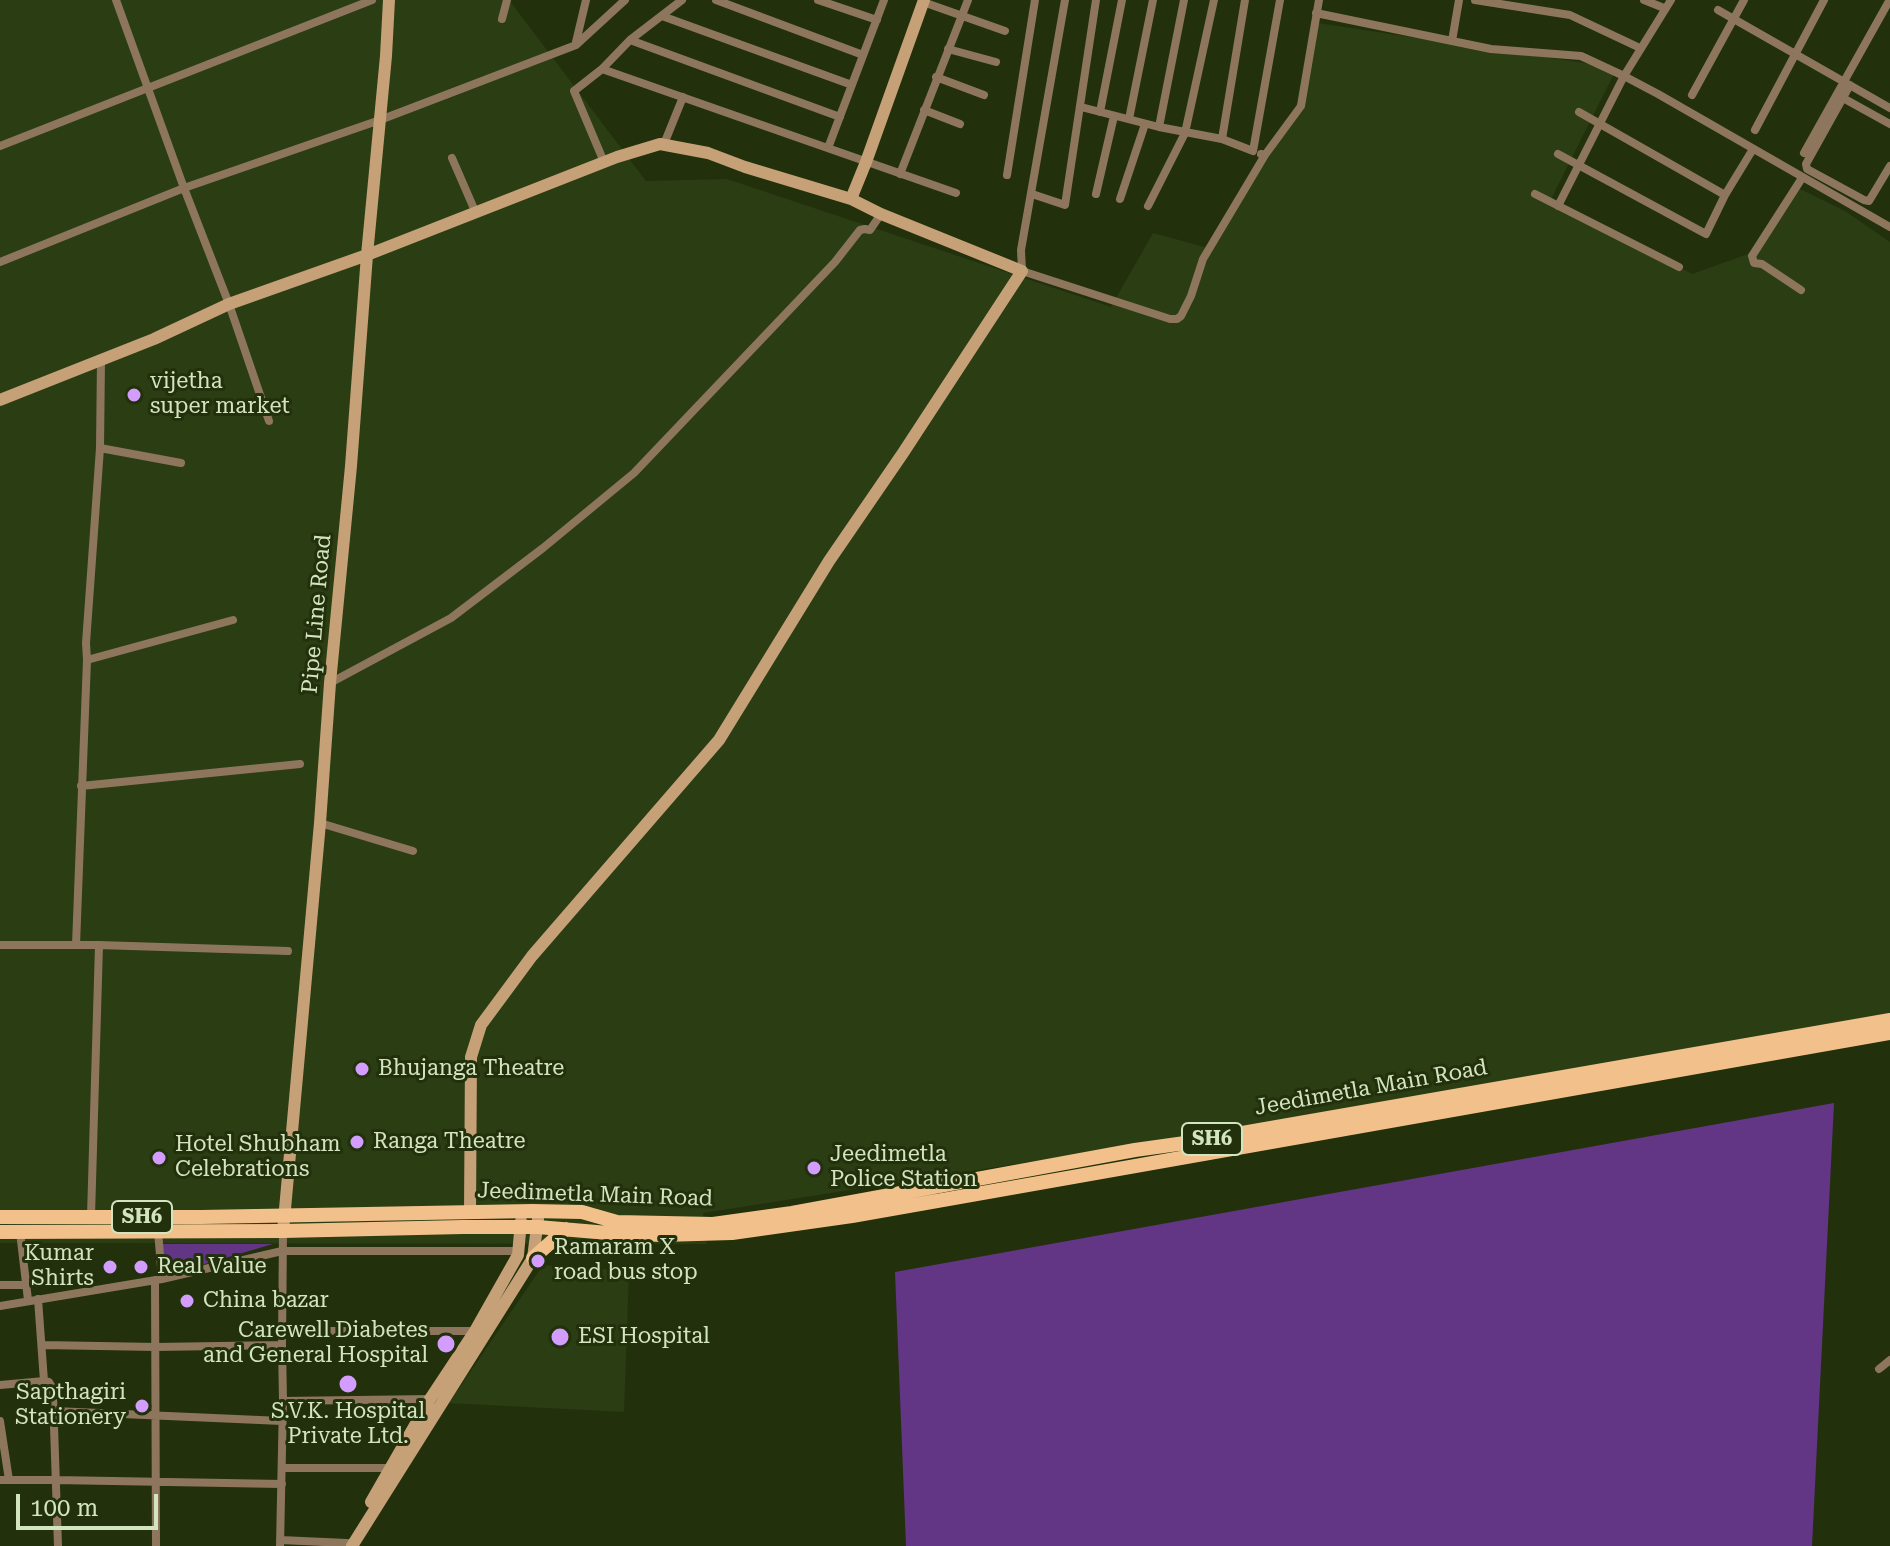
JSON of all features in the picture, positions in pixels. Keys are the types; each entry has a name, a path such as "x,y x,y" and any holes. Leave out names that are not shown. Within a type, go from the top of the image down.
{"main road":[{"name":"Jeedimetla Main Road","path":"0,1232 158,1231 375,1215 470,1212 582,1212 610,1221 713,1224 851,1209 1135,1150 1890,1020"},
{"name":"Jeedimetla Main Road","path":"0,1217 91,1216 284,1223 521,1222 616,1234 712,1234 1890,1033"},
{"path":"375,1215 394,1221 521,1222"},
{"path":"538,1223 610,1221"},
{"path":"526,1254 566,1229"}],"street":[{"path":"116,0 269,421"},
{"path":"0,146 372,0"},
{"name":"Pipe Line Road","path":"284,1223 389,0"},
{"path":"502,19 507,0"},
{"path":"576,45 586,0"},
{"path":"0,262 184,188 380,120 576,45 625,0"},
{"path":"604,162 574,91 602,69 630,40 682,0"},
{"path":"716,0 863,55"},
{"path":"818,0 877,20"},
{"path":"828,148 884,0"},
{"path":"900,174 968,0"},
{"path":"1007,175 1035,0"},
{"path":"470,1212 471,1057 481,1025 532,956 719,740 829,561 1022,271 1021,250 1065,0"},
{"path":"1032,194 1065,205 1096,0"},
{"path":"1100,112 1122,0"},
{"path":"1129,119 1153,0"},
{"path":"1159,127 1184,0"},
{"path":"1148,206 1185,133 1214,0"},
{"path":"1222,139 1245,0"},
{"path":"1253,151 1280,0"},
{"path":"0,400 154,339 229,304 367,255 604,162 664,144 708,153 851,199 1022,271 1177,319 1191,296 1203,259 1265,155 1301,106 1319,0"},
{"path":"1452,41 1459,0"},
{"path":"1475,0 1570,15 1640,48"},
{"path":"1644,0 1664,8"},
{"path":"1558,206 1624,76 1671,0"},
{"path":"1692,95 1744,0"},
{"path":"1755,130 1824,0"},
{"path":"851,199 924,1 1005,31"},
{"path":"1804,153 1847,84 1887,2"},
{"path":"1718,10 1890,108"},
{"path":"1316,13 1491,49 1581,56 1624,76 1890,227"},
{"path":"662,16 852,85"},
{"path":"630,40 840,117"},
{"path":"948,49 996,62"},
{"path":"602,69 956,193"},
{"path":"936,77 984,95"},
{"path":"1847,84 1843,98 1806,164 1807,169 1869,201 1890,166"},
{"path":"664,144 683,97"},
{"path":"1843,98 1890,124"},
{"path":"1081,107 1145,124 1222,139 1265,155"},
{"path":"924,110 960,124"},
{"path":"1579,112 1725,195"},
{"path":"1096,194 1114,116"},
{"path":"1120,199 1145,124"},
{"path":"1558,154 1706,234 1753,149"},
{"path":"452,158 475,211"},
{"path":"1801,290 1762,264 1754,263 1752,256 1802,178"},
{"path":"1535,194 1679,267"},
{"path":"330,683 451,618 634,473 835,262 860,230 870,230 881,214"},
{"path":"76,945 86,643 100,448 101,359"},
{"path":"100,448 181,463"},
{"path":"87,660 233,620"},
{"path":"81,786 300,764"},
{"path":"320,823 413,851"},
{"path":"0,945 288,951"},
{"path":"91,1216 99,945"},
{"path":"348,1545 430,1399 526,1254 521,1222"},
{"path":"284,1223 280,1543 348,1545"},
{"path":"348,1545 526,1254 538,1223"},
{"path":"156,1546 158,1231"},
{"path":"20,1232 28,1300"},
{"path":"0,1306 158,1280 282,1251 526,1254"},
{"path":"0,1285 25,1285"},
{"path":"38,1299 44,1381"},
{"path":"282,1331 475,1331"},
{"path":"42,1345 282,1345"},
{"path":"1879,1369 1890,1360"},
{"path":"0,1385 44,1381 52,1387 58,1546"},
{"path":"283,1401 430,1399"},
{"path":"54,1411 282,1421"},
{"path":"0,1421 4,1480 282,1484"},
{"path":"282,1468 390,1468"}],"shaded area":[{"path":"0,0 509,0 646,181 727,179 1111,307 1153,233 1208,248 1294,119 1311,22 1617,68 1551,199 1692,274 1748,254 1798,188 1845,211 1890,242 1890,1027 703,1213 707,1244 0,1243"},
{"path":"1834,1103 1812,1546 906,1546 895,1272"},
{"path":"161,1244 273,1244 164,1276"},
{"name":"ESI Hospital","path":"543,1265 629,1271 624,1412 449,1403"}],"place":[{"name":"vijetha super market","path":"134,395"},
{"name":"Bhujanga Theatre","path":"362,1069"},
{"name":"Ranga Theatre","path":"357,1142"},
{"name":"Hotel Shubham Celebrations","path":"159,1158"},
{"name":"Jeedimetla Police Station","path":"814,1168"},
{"name":"Ramaram X road bus stop","path":"538,1261"},
{"name":"Kumar Shirts","path":"110,1267"},
{"name":"Real Value","path":"141,1267"},
{"name":"China bazar","path":"187,1301"},
{"name":"ESI Hospital","path":"560,1337"},
{"name":"Carewell Diabetes and General Hospital","path":"446,1344"},
{"name":"S.V.K. Hospital Private Ltd.","path":"348,1384"},
{"name":"Sapthagiri Stationery","path":"142,1406"}]}
